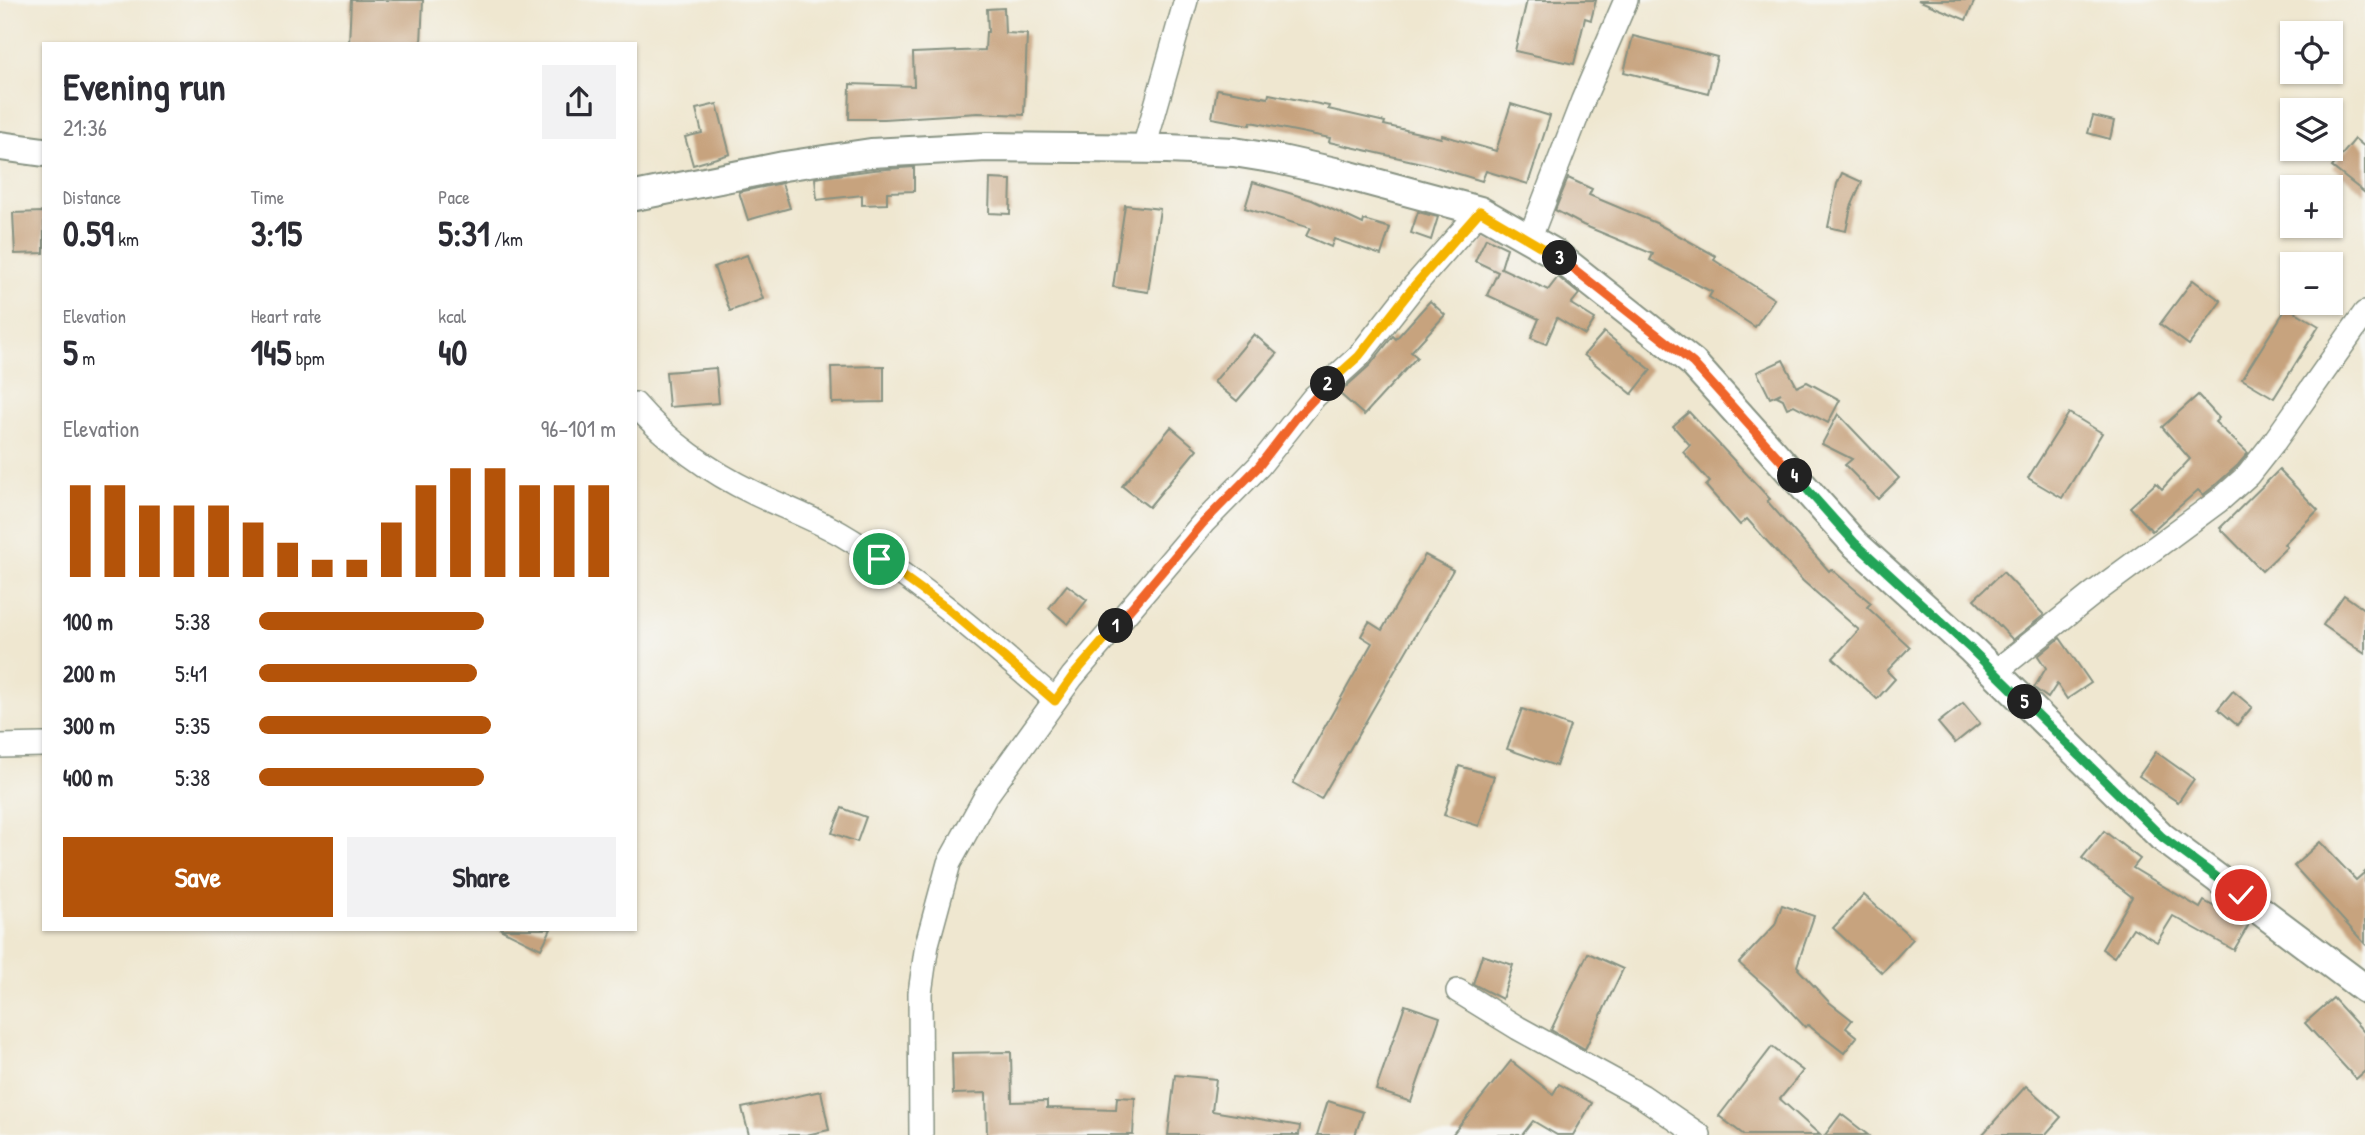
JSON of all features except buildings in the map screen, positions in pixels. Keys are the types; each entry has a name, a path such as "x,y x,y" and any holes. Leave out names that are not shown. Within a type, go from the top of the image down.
{"street":[{"path":"1144,148 1186,0"},
{"path":"1529,240 1583,100 1626,0"},
{"path":"0,146 42,152"},
{"path":"637,196 784,166 871,153 988,148 1144,148 1234,152 1277,159 1480,211 1554,253 1693,363 1854,542 1995,672 2162,837 2365,989"},
{"path":"921,1135 920,993 927,944 949,863 986,796 1072,677 1203,523 1259,466 1314,397 1359,356 1414,286 1480,211"},
{"path":"1995,672 2094,593 2221,499 2248,475 2365,313"},
{"path":"637,406 646,417 715,472 840,533 879,559 948,609 1055,701"},
{"path":"0,746 42,745"},
{"path":"1458,991 1518,1028 1642,1096 1699,1135"}],"route":[{"path":"879,559 948,609 1055,701 1072,677 1203,523 1259,466 1314,397 1359,356 1414,286 1480,211 1554,253 1693,363 1854,542 1972,650 2162,837 2241,895"}]}
